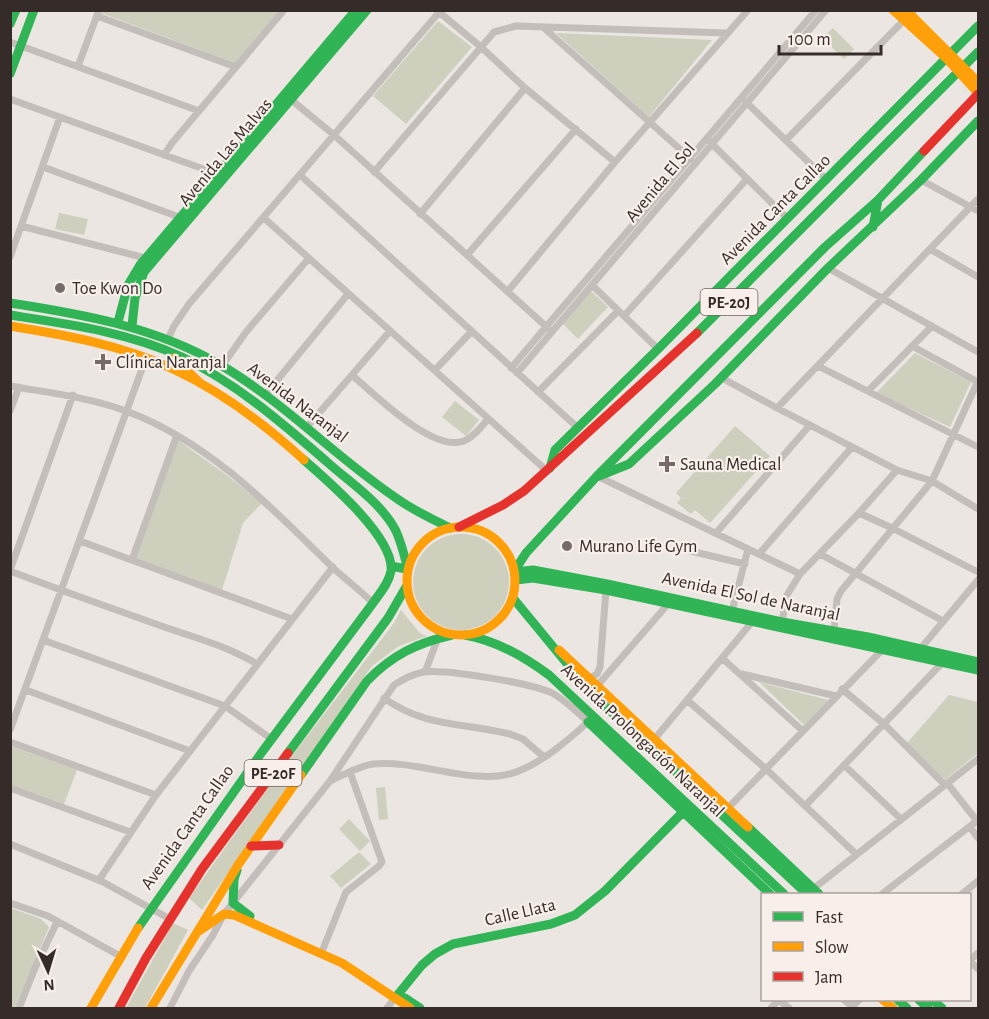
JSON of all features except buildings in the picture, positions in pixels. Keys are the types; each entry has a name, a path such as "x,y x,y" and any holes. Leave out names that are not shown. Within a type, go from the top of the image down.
{"main road":[{"path":"10,24 16,10"},
{"path":"10,75 34,10"},
{"name":"Avenida Las Malvas","path":"117,322 131,278 222,176 356,10"},
{"name":"Avenida Las Malvas","path":"288,97 367,10"},
{"path":"893,10 909,14 961,70 978,93"},
{"name":"Avenida Canta Callao","path":"548,470 555,450 577,427 827,180 978,26"},
{"name":"Avenida Canta Callao","path":"455,527 509,501 548,470 678,352 978,52"},
{"path":"961,70 978,82"},
{"name":"PE-20J","path":"515,574 526,553 597,476 825,247 878,200 978,93"},
{"path":"597,476 629,464 722,378 828,268 921,180 978,121"},
{"name":"Avenida Las Malvas","path":"132,326 132,307 136,290 150,259 179,217 222,176"},
{"path":"873,226 878,200"},
{"name":"Avenida Naranjal","path":"10,303 64,311 132,326 168,339 222,366 265,395 395,498 455,527"},
{"name":"Avenida Naranjal","path":"10,315 81,326 115,334 147,344 201,367 237,390 288,429 374,503 388,517 397,532 407,567"},
{"path":"10,326 91,340 146,358 200,382 227,399 282,440 374,528 385,545 391,566 407,567 412,555 428,538 455,527 475,528 501,543 510,555 515,574"},
{"path":"169,353 200,382"},
{"name":"Avenida Canta Callao","path":"91,1008 120,956 151,908 270,738 386,585 391,566"},
{"name":"PE-20F","path":"407,567 406,587 410,601 422,618 439,630 452,635"},
{"name":"Avenida El Sol de Naranjal","path":"515,574 533,570 565,576 834,631 943,662 978,664"},
{"name":"PE-20F","path":"151,1008 238,865 382,664 397,653 438,638 481,632 495,624 506,612 513,598 515,574"},
{"name":"Avenida El Sol de Naranjal","path":"515,574 606,590 752,622 884,645 921,648 978,664"},
{"name":"Avenida Canta Callao","path":"119,1008 146,958 202,869 388,618 406,587"},
{"name":"Avenida Prolongación Naranjal","path":"513,598 592,694 728,808 790,867 813,893"},
{"name":"Avenida Prolongación Naranjal","path":"465,635 497,643 527,658 549,675 783,893"},
{"name":"Avenida Prolongación Naranjal","path":"546,640 590,678 652,743 775,864 813,893"},
{"name":"Avenida Prolongación Naranjal","path":"588,722 769,893"},
{"name":"Calle Llata","path":"397,996 422,965 435,954 453,944 551,924 575,915 605,891 683,812"},
{"path":"251,846 279,845"},
{"path":"775,864 790,867"},
{"path":"238,865 234,879 233,903 246,915 344,958 410,1008"},
{"path":"759,872 761,886"},
{"path":"187,947 201,928 224,914 234,915 342,963 420,1008"}],"street":[{"path":"164,155 284,10"},
{"path":"508,291 615,162 748,10"},
{"name":"Avenida El Sol","path":"549,330 592,285 816,10"},
{"name":"Avenida El Sol","path":"514,371 691,159 746,102 826,10"},
{"path":"168,339 182,313 440,11 525,88 615,162"},
{"path":"78,66 98,13 236,67"},
{"path":"786,140 909,14"},
{"path":"374,172 494,32 516,26 727,33"},
{"path":"544,28 691,159"},
{"path":"10,42 199,111"},
{"path":"420,214 525,88"},
{"path":"288,97 334,135 549,330"},
{"path":"10,99 222,176"},
{"path":"746,102 827,180"},
{"path":"10,257 60,117"},
{"path":"467,255 576,129"},
{"path":"710,141 788,219"},
{"path":"43,167 179,217"},
{"path":"300,175 577,427"},
{"path":"538,392 621,314 747,179"},
{"path":"921,180 975,208"},
{"path":"777,408 930,249 975,208 978,199"},
{"path":"264,218 548,470"},
{"path":"21,226 150,259"},
{"path":"930,249 978,277"},
{"path":"222,366 246,333 309,258"},
{"path":"828,268 978,352"},
{"path":"592,285 658,349"},
{"path":"265,395 348,294"},
{"path":"868,391 932,326"},
{"path":"306,428 390,331"},
{"path":"435,370 472,331"},
{"path":"834,631 837,599 841,591 932,481 978,381 912,346"},
{"path":"10,729 146,358"},
{"path":"818,366 978,447"},
{"path":"352,375 417,429 431,436 457,443 465,440 488,419"},
{"path":"722,378 897,470 932,481 978,509"},
{"path":"10,386 73,395 127,411 177,435 266,503 373,603"},
{"path":"10,411 19,387"},
{"path":"73,395 10,570 61,591 244,656 257,664"},
{"path":"716,533 810,425"},
{"path":"132,560 177,435"},
{"path":"759,554 852,447"},
{"path":"782,622 787,595 800,574 860,513 897,470"},
{"path":"597,476 800,574"},
{"path":"860,513 978,572"},
{"path":"80,541 292,619"},
{"path":"732,611 748,549"},
{"path":"686,550 745,564"},
{"path":"820,554 943,621"},
{"path":"99,880 156,795 333,567"},
{"path":"921,648 978,580"},
{"path":"590,678 597,674 600,666 606,590"},
{"path":"597,686 668,604"},
{"path":"652,743 752,622"},
{"path":"425,672 438,638"},
{"path":"43,640 225,706 270,738"},
{"path":"728,808 884,645"},
{"path":"723,658 803,731"},
{"path":"805,806 943,662"},
{"path":"170,1008 189,971 224,914 330,781 394,685 408,677 425,672 481,677 544,690 569,705 588,722 543,757 515,772 496,776 474,775 394,764 371,764 330,781"},
{"path":"739,673 836,696"},
{"path":"843,689 884,724 946,784 978,821 883,893"},
{"path":"26,690 190,751"},
{"path":"384,698 421,718 510,734 523,740 543,757"},
{"path":"687,700 856,854"},
{"path":"10,742 156,795"},
{"path":"813,893 856,854 978,759"},
{"path":"844,765 900,819"},
{"path":"322,949 346,892 379,867 382,862 350,772"},
{"path":"10,788 130,832"},
{"path":"970,827 978,838"},
{"path":"10,844 99,880 170,919"},
{"path":"963,893 978,882"},
{"path":"10,903 48,916 120,956"},
{"path":"19,1008 57,922"},
{"name":"Calle Llata","path":"387,1008 397,996"}],"green space":[{"path":"102,10 279,11 235,63 101,13"},
{"path":"438,21 472,47 406,124 373,96"},
{"path":"833,28 854,49 844,59 822,38"},
{"path":"556,33 712,40 649,117"},
{"path":"59,213 88,219 84,235 55,229"},
{"path":"591,291 608,307 578,339 562,323"},
{"path":"915,353 971,382 950,427 876,393"},
{"path":"455,401 479,420 466,436 442,417"},
{"path":"735,426 770,456 710,523 695,510 691,514 677,503 681,498 676,493"},
{"path":"178,440 262,503 243,523 222,590 136,558"},
{"path":"461,534 480,537 495,548 506,563 509,582 506,601 495,616 480,627 461,630 442,627 427,616 416,601 413,582 416,563 427,548 442,537"},
{"path":"401,610 420,633 427,636 399,646 372,666 202,910 189,898 275,778 394,623"},
{"path":"759,682 828,700 804,725"},
{"path":"949,695 978,702 978,753 945,780 907,743"},
{"path":"10,746 77,770 64,804 11,785"},
{"path":"385,787 388,819 379,820 376,788"},
{"path":"349,819 370,841 360,851 339,829"},
{"path":"359,852 371,864 341,888 330,876"},
{"path":"11,908 41,919 49,927 15,1008 11,1008"},
{"path":"173,923 188,930 145,1008 126,1008"}],"traffic: fast":[{"path":"10,24 16,10"},
{"path":"10,74 34,10"},
{"path":"118,322 128,285 140,265 356,10"},
{"path":"132,326 135,298 144,272 367,10"},
{"path":"550,468 555,450 978,26"},
{"path":"697,333 978,52"},
{"path":"599,476 629,464 715,384 828,268 921,180 978,121"},
{"path":"515,570 526,553 597,476 825,247 878,200 924,151"},
{"path":"873,227 878,200"},
{"path":"10,303 118,324 144,331 195,351 267,396 402,502 450,528"},
{"path":"10,315 98,330 140,341 182,357 221,379 275,418 382,511 396,531 407,566"},
{"path":"138,928 262,752 381,592 390,575 389,558 371,527 343,495 304,460"},
{"path":"391,566 406,569"},
{"path":"515,572 533,570 607,584 782,622 868,637 978,662"},
{"path":"516,580 533,578 606,590 978,670"},
{"path":"288,753 388,618 406,587"},
{"path":"513,598 592,694 806,893"},
{"path":"301,775 367,681 376,672 406,651 452,635"},
{"path":"465,635 509,650 549,675 783,893"},
{"path":"588,722 769,893"},
{"path":"395,998 422,965 435,954 453,944 551,924 575,915 605,891 683,812"},
{"path":"748,827 818,893"},
{"path":"237,870 234,879 233,903 250,916"},
{"path":"405,998 420,1008"},
{"path":"899,1001 907,1008"},
{"path":"920,1001 928,1008"},
{"path":"933,1001 942,1008"}],"traffic: slow":[{"path":"893,10 947,59 978,93"},
{"path":"906,10 978,82"},
{"path":"10,326 114,347 173,369 242,410 304,460"},
{"path":"174,358 200,383"},
{"path":"461,527 482,531 499,543 511,560 515,581 511,602 499,619 482,631 461,635 440,631 423,619 411,602 407,581 411,560 423,543 440,531 461,527"},
{"path":"559,650 748,827"},
{"path":"151,1008 238,865 301,775"},
{"path":"199,931 224,914 234,915 342,963 410,1008"},
{"path":"91,1008 138,928"},
{"path":"884,1001 893,1008"}],"traffic: jam":[{"path":"924,151 978,94"},
{"path":"459,527 503,505 524,491 697,333"},
{"path":"119,1008 146,958 202,869 288,753"},
{"path":"251,846 279,845"}],"place":[{"name":"Toe Kwon Do","path":"60,288"},
{"name":"Clínica Naranjal","path":"103,362"},
{"name":"Sauna Medical","path":"667,464"},
{"name":"Murano Life Gym","path":"567,546"}]}
